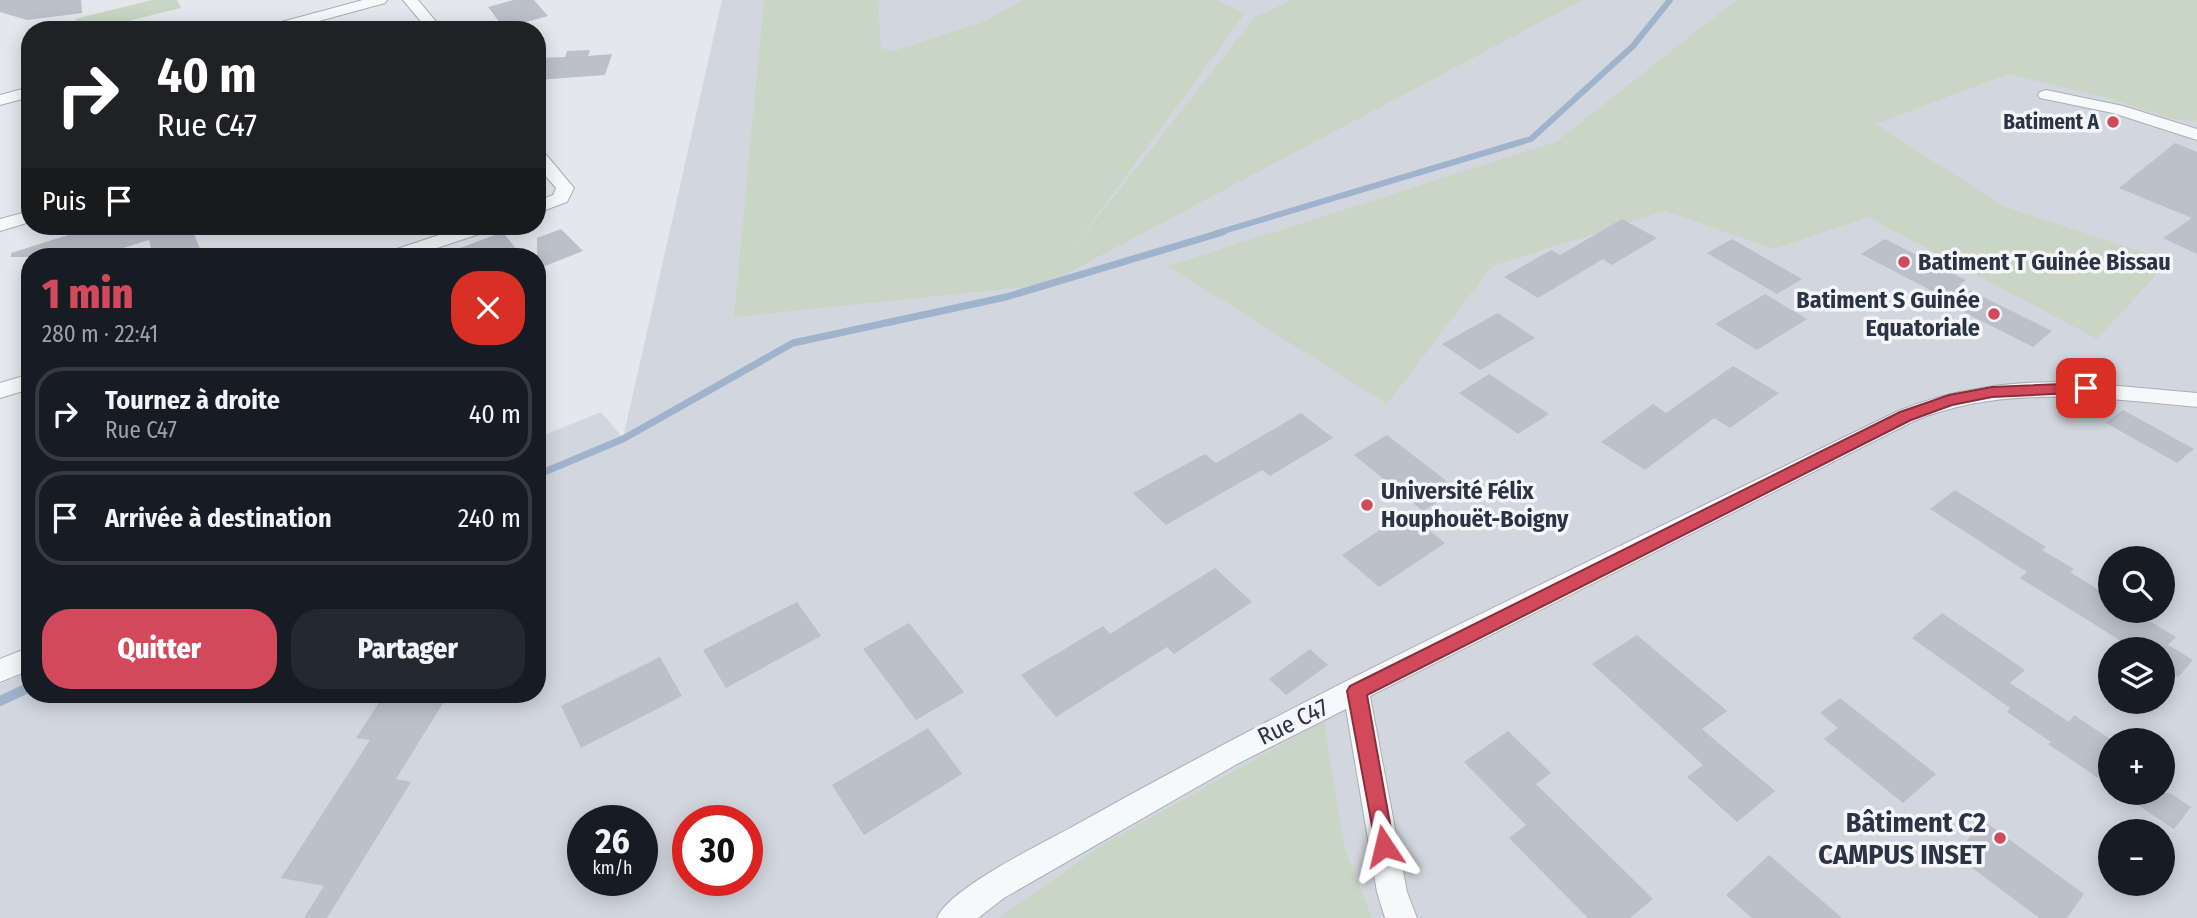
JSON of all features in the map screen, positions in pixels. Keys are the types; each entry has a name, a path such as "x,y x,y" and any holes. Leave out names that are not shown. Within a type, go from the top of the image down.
{"street":[{"path":"302,21 380,0"},
{"path":"411,0 428,21"},
{"path":"0,100 21,94"},
{"path":"2046,95 2118,109 2197,135"},
{"path":"546,166 565,188 564,195 546,204"},
{"path":"0,225 21,219"},
{"path":"419,248 457,235"},
{"path":"0,391 21,384"},
{"name":"Rue C47","path":"953,918 993,888 1227,755 1906,416 1949,400 1992,392 2086,388 2197,400"},
{"path":"0,671 21,662"},
{"path":"1356,691 1392,892 1401,918"}],"shaded area":[{"name":"Université Félix Houphouët-Boigny","path":"722,0 2197,0 2197,918 0,918 0,684 21,676 21,703 546,703 546,434 601,412 623,438"}],"green space":[{"path":"152,0 177,0 181,8 128,21 75,19"},
{"path":"764,0 878,0 881,48 893,51 981,23 1023,0 1215,0 1245,13 1065,259 1255,17 1292,0 1582,0 1045,285 734,317"},
{"path":"1736,0 2197,0 2197,122 2172,119 2115,100 2008,74 1876,124 2003,206 2169,261 2097,339 1868,217 1774,249 1665,211 1492,266 1387,404 1168,266 1556,142"},
{"path":"1324,721 1344,847 1372,918 999,918 1104,844"}],"building":[{"path":"0,0 81,0 82,13 27,20 0,12"},
{"path":"514,0 534,0 548,16 530,21 499,21 488,7"},
{"path":"590,50 588,56 612,54 605,75 546,79 546,58 565,57 567,51"},
{"path":"2175,143 2197,152 2197,254 2163,238 2192,218 2119,188"},
{"path":"1622,219 1657,238 1612,265 1603,259 1538,298 1504,277 1551,250 1560,255"},
{"path":"561,229 583,251 546,266 546,248 537,248 537,238"},
{"path":"68,235 194,235 200,248 151,248 149,240 123,248 27,248"},
{"path":"495,235 505,235 515,248 460,248"},
{"path":"1732,239 1802,279 1777,294 1707,253"},
{"path":"1885,239 1966,280 1959,285 2052,331 2033,347 1936,298 1940,295 1861,254"},
{"path":"21,250 21,257 11,257 11,253"},
{"path":"1765,294 1807,319 1757,350 1715,324"},
{"path":"1498,313 1535,338 1480,370 1442,344"},
{"path":"1733,366 1779,393 1730,428 1714,418 1645,470 1601,442 1653,404 1666,413"},
{"path":"1489,374 1549,414 1518,434 1459,393"},
{"path":"2123,410 2194,449 2177,463 2106,423"},
{"path":"1301,413 1333,438 1270,476 1262,470 1166,525 1133,493 1205,454 1216,463"},
{"path":"1387,435 1457,489 1423,511 1354,455"},
{"path":"1955,490 2046,547 2042,550 2074,569 2070,572 2098,590 2098,623 2153,623 2176,637 2115,637 2020,578 2027,572 1930,509"},
{"path":"1407,512 1445,543 1379,587 1342,555"},
{"path":"1215,568 1252,602 1174,654 1167,647 1056,717 1021,675 1103,626 1110,634"},
{"path":"797,602 821,636 726,688 703,650"},
{"path":"1942,613 2025,670 2010,683 2069,722 2074,715 2098,731 2098,778 2048,744 2051,742 2007,712 2010,708 1912,638"},
{"path":"909,623 964,692 916,720 863,649"},
{"path":"1637,635 1727,711 1702,729 1775,791 1737,822 1687,777 1703,765 1592,664"},
{"path":"1310,649 1328,665 1286,695 1269,679"},
{"path":"2175,649 2193,660 2178,677 2175,675"},
{"path":"660,657 682,696 581,748 561,706"},
{"path":"1840,698 1936,774 1903,803 1824,739 1838,728 1820,713"},
{"path":"379,703 443,703 396,779 411,782 327,918 304,918 324,886 281,878 370,740 356,738"},
{"path":"928,728 962,774 864,835 832,785"},
{"path":"1508,731 1551,773 1536,784 1653,899 1630,918 1588,918 1509,838 1526,825 1464,762"},
{"path":"2175,796 2191,807 2175,828 2175,819 2159,819 2138,805 2175,805"},
{"path":"1984,821 2084,894 2067,918 2039,918 1955,855"},
{"path":"1769,855 1842,918 1752,918 1726,895"}],"waterway":[{"path":"1217,233 1531,139 1633,46 1670,0"},
{"path":"546,471 623,439 793,343 1006,297 1223,232"},
{"path":"0,701 21,691"}],"place":[{"name":"Batiment A","path":"2113,122"},
{"name":"Batiment T Guinée Bissau","path":"1904,262"},
{"name":"Batiment S Guinée Equatoriale","path":"1994,314"},
{"name":"Université Félix Houphouët-Boigny","path":"1367,505"},
{"name":"Bâtiment C2 CAMPUS INSET","path":"2000,838"}],"route":[{"path":"1384,846 1356,691 1906,416 1949,400 1992,392 2086,388"}]}
